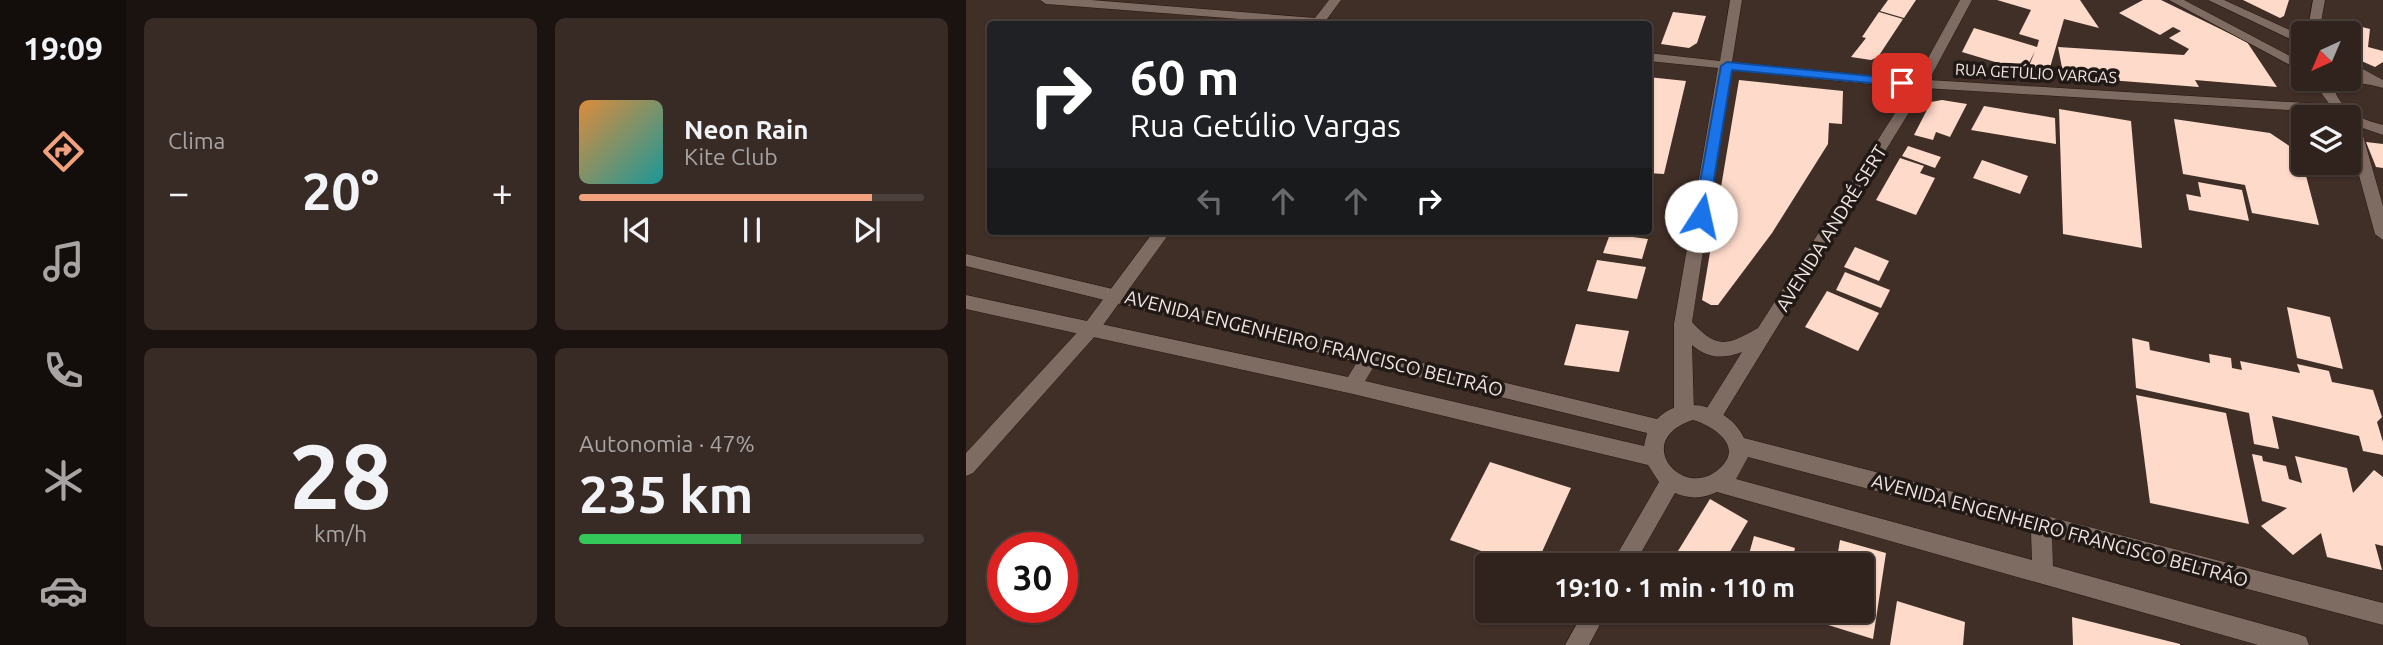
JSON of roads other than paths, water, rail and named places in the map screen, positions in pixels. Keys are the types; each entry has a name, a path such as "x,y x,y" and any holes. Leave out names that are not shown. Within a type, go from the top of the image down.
{"street":[{"path":"1046,0 1294,21"},
{"path":"1319,21 1335,0"},
{"path":"1684,413 1683,324 1736,0"},
{"name":"AVENIDA ANDRÉ SERT","path":"1712,416 1920,84 1966,0"},
{"path":"2175,0 2291,59"},
{"path":"2214,0 2291,35"},
{"path":"2315,21 2319,0"},
{"name":"RUA GETÚLIO VARGAS","path":"1652,57 1920,84 2291,110"},
{"path":"2361,72 2383,84"},
{"path":"2361,80 2383,84"},
{"name":"RUA GETÚLIO VARGAS","path":"2361,121 2383,130"},
{"path":"2361,165 2383,234"},
{"path":"966,467 1090,330 1160,235"},
{"name":"AVENIDA ENGENHEIRO FRANCISCO BELTRÃO","path":"966,260 1116,294 1661,428"},
{"name":"AVENIDA ENGENHEIRO FRANCISCO BELTRÃO","path":"966,302 1353,386 1653,457"},
{"path":"1683,324 1698,343 1719,351 1738,348 1767,331"},
{"path":"1353,386 1370,356"},
{"path":"1718,483 1734,466 1737,445 1733,433 1724,423 1712,416 1684,413 1661,428 1655,437 1653,457 1662,474 1671,481 1694,488 1718,483 2298,645"},
{"name":"AVENIDA ENGENHEIRO FRANCISCO BELTRÃO","path":"1737,445 2383,614"},
{"path":"1629,553 1671,481"},
{"path":"2041,524 2043,574"},
{"path":"1576,645 1589,623"}]}
